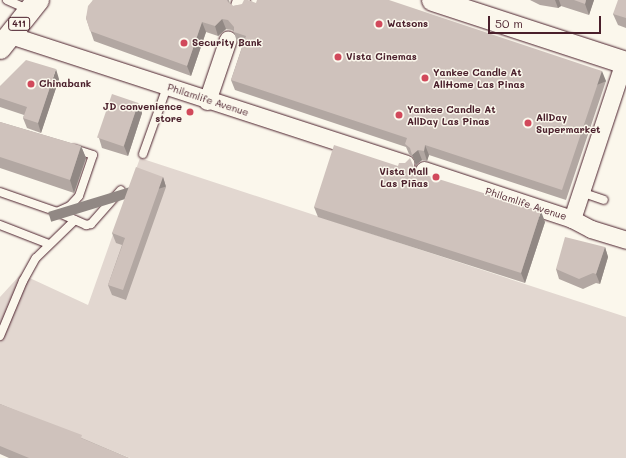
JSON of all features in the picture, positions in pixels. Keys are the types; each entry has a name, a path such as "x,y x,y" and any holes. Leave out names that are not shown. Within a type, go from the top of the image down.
{"main road":[{"path":"433,0 625,63"},
{"name":"411","path":"5,42 34,5"}],"street":[{"path":"207,101 228,39"},
{"name":"Philamlife Avenue","path":"5,42 167,87 406,164"},
{"path":"572,219 625,63"},
{"name":"Philamlife Avenue","path":"424,170 540,214 572,219 591,228 626,240"}],"lane":[{"path":"7,0 34,5"},
{"path":"142,154 167,87"},
{"path":"57,212 70,206 79,196 94,155 63,145"},
{"path":"0,192 57,212 86,226 91,224 121,190"},
{"path":"581,192 604,200"},
{"path":"0,336 23,281 36,258 75,220"},
{"path":"0,225 49,244"}],"shaded area":[{"path":"140,158 626,317 626,458 130,458 0,405 0,297 21,274 88,305"}],"building":[{"path":"93,0 227,0 233,6 242,4 244,0 256,3 257,0 389,0 602,71 562,190 425,145 424,151 418,150 412,155 410,148 405,144 407,138 231,80 246,36 234,32 234,27 228,20 222,19 215,26 202,22 187,66 90,31 86,18 88,6"},
{"path":"574,0 586,0 585,4"},
{"path":"618,0 626,0 626,18 613,14"},
{"path":"26,60 56,69 38,123 23,118 27,107 0,98 0,86"},
{"path":"112,94 138,103 123,147 97,137"},
{"path":"0,122 81,146 70,180 0,157"},
{"path":"334,145 398,166 399,163 405,163 410,158 416,172 541,211 521,273 314,207"},
{"path":"136,167 163,177 123,290 108,285 125,238 112,233"},
{"path":"565,237 605,247 596,274 593,273 579,279 556,269"},
{"path":"0,404 82,435 81,438 129,458 29,458 0,446"}],"place":[{"name":"Watsons","path":"379,24"},
{"name":"Security Bank","path":"184,43"},
{"name":"Vista Cinemas","path":"338,57"},
{"name":"Yankee Candle At AllHome Las Pinas","path":"425,78"},
{"name":"Chinabank","path":"31,84"},
{"name":"JD convenience store","path":"190,112"},
{"name":"Yankee Candle At AllDay Las Pinas","path":"399,115"},
{"name":"AllDay Supermarket","path":"528,123"},
{"name":"Vista Mall Las Piñas","path":"436,177"}]}
